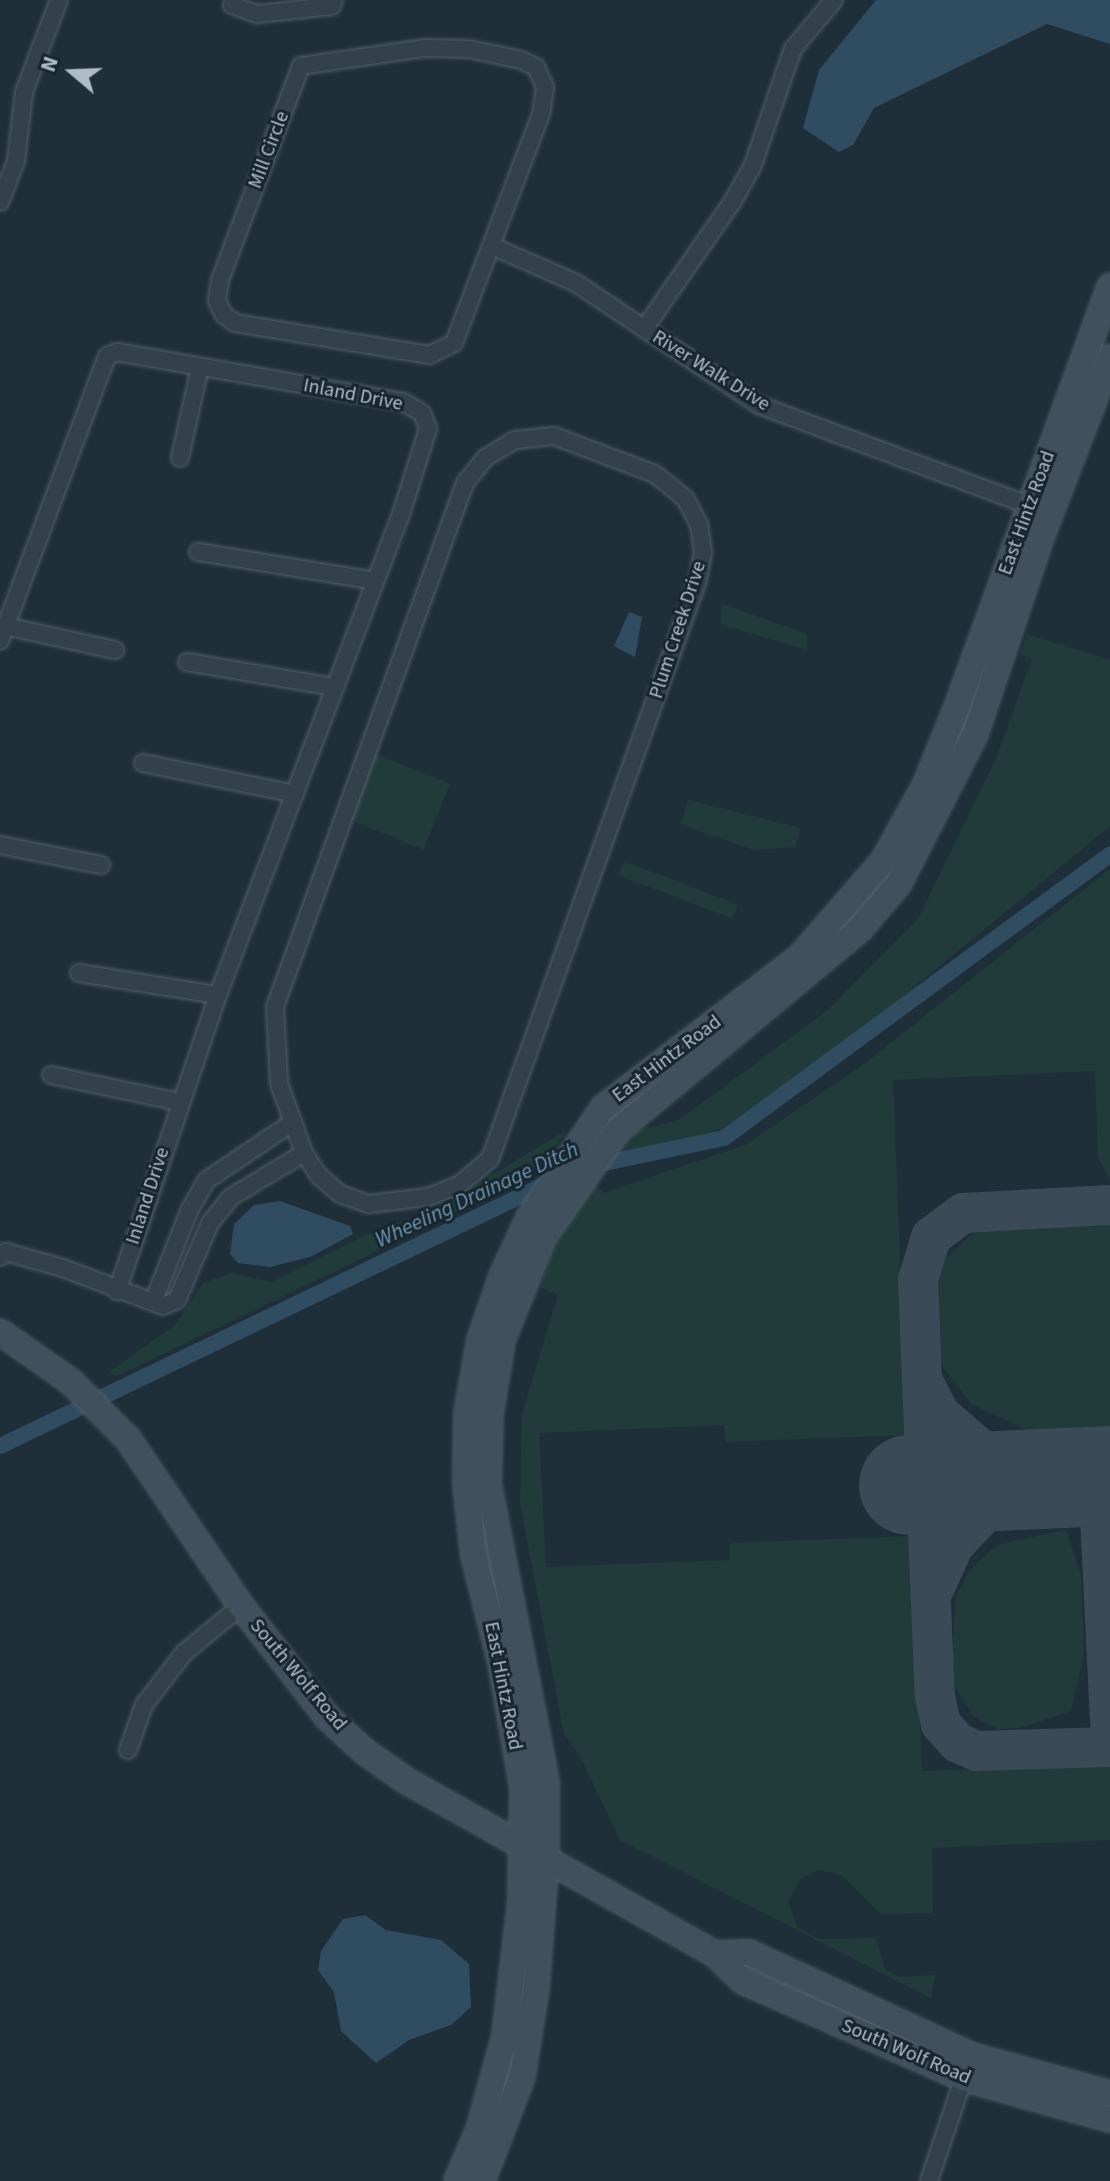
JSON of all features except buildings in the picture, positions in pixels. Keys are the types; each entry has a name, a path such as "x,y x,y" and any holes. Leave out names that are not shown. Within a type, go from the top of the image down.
{"main road":[{"name":"East Hintz Road","path":"457,2181 479,2130 505,2036 522,1843 523,1788 501,1662 474,1556 466,1483 467,1414 480,1340 537,1226 603,1108 800,957 884,860 926,784 1110,286"},
{"name":"East Hintz Road","path":"482,2181 522,2076 536,1988 546,1855 546,1782 488,1483 490,1414 502,1340 537,1226 618,1130 860,929 899,883 975,734 1041,537 1110,358"},
{"name":"South Wolf Road","path":"0,1332 70,1381 128,1439 241,1606 328,1718 364,1751 405,1780 546,1855 715,1954 749,1953 968,2067 1110,2119"},
{"name":"South Wolf Road","path":"968,2067 1110,2094"}],"street":[{"path":"0,202 16,161 24,92 59,0"},
{"path":"233,2 257,14 332,6 334,0"},
{"path":"644,329 733,201 753,165 793,49 834,0"},
{"name":"Mill Circle","path":"454,48 493,52 536,67 545,87 543,104 492,246 454,343 429,355 235,323 217,301 220,280 298,73 308,64 454,48"},
{"name":"River Walk Drive","path":"492,246 576,283 759,405 1030,506"},
{"name":"Inland Drive","path":"115,650 3,634 107,356 117,352 403,402 422,413 428,429 375,581 179,1102 117,1291"},
{"path":"180,458 200,367"},
{"name":"Plum Creek Drive","path":"554,436 655,474 685,498 699,524 703,553 697,583 490,1159 459,1185 428,1197 368,1204 340,1194 319,1176 304,1153 275,1059 275,1007 465,483 485,458 515,440 554,436"},
{"path":"198,552 375,581"},
{"path":"187,662 335,687"},
{"path":"143,763 295,794"},
{"path":"0,845 101,865"},
{"path":"79,973 218,995"},
{"path":"51,1075 179,1102"},
{"path":"158,1304 190,1209 207,1180 293,1122"},
{"path":"0,1257 6,1252 63,1268 158,1304 177,1300 210,1223 231,1197 304,1153"},
{"path":"128,1750 144,1705 176,1663 241,1606"},
{"path":"929,2181 968,2067"}],"green space":[{"path":"722,604 807,634 807,650 720,624"},
{"path":"1027,634 1110,660 1110,826 847,1042 723,1128 670,1146 617,1152 636,1131 679,1120 828,1010 918,919 995,761 1032,659 1020,654"},
{"path":"374,753 450,784 423,850 347,819"},
{"path":"688,800 801,828 795,847 754,850 681,824"},
{"path":"624,861 738,905 733,919 619,875"},
{"path":"1110,869 1110,1179 1098,1157 1095,1071 893,1080 907,1435 726,1442 724,1425 539,1433 546,1567 730,1560 730,1543 912,1536 922,1771 1110,1764 1110,1840 932,1848 933,1913 881,1914 841,1875 819,1870 800,1879 788,1902 797,1927 819,1939 876,1938 885,1969 900,1977 935,1975 931,1998 620,1840 579,1754 564,1734 520,1503 522,1414 558,1295 539,1287 566,1222 592,1183 604,1193 745,1145 859,1068"},
{"path":"567,1130 540,1167 496,1194 117,1376 109,1372 175,1325 203,1283 232,1273 271,1282 367,1234 432,1211"},
{"path":"1110,1223 1110,1426 1027,1430 971,1404 943,1367 937,1341 935,1292 945,1259 971,1235 993,1228"},
{"path":"1066,1530 1081,1575 1084,1652 1071,1711 1020,1728 997,1729 973,1716 952,1681 955,1598 970,1570 1003,1543"}],"water":[{"path":"876,0 1110,0 1110,44 1047,24 874,108 853,145 839,152 803,128 819,70"},
{"path":"629,612 642,617 635,657 614,646"},
{"path":"280,1201 350,1226 353,1234 310,1257 270,1267 238,1263 230,1254 234,1224 254,1205"},
{"path":"365,1915 386,1930 441,1940 469,1964 471,2007 451,2025 409,2040 376,2063 341,2031 334,1992 318,1970 321,1951 343,1919"}],"waterway":[{"name":"Wheeling Drainage Ditch","path":"590,1166 724,1138 1110,854"},
{"name":"Wheeling Drainage Ditch","path":"0,1446 550,1182"}],"taxiway":[{"path":"1110,1205 963,1213 931,1237 918,1280 935,1696 941,1724 958,1743 977,1751 1110,1747"},
{"path":"923,1381 939,1413 1016,1480 954,1545 934,1589"},
{"path":"1110,1493 1100,1516 1110,1723"}],"runway":[{"path":"909,1485 1110,1476"}]}
